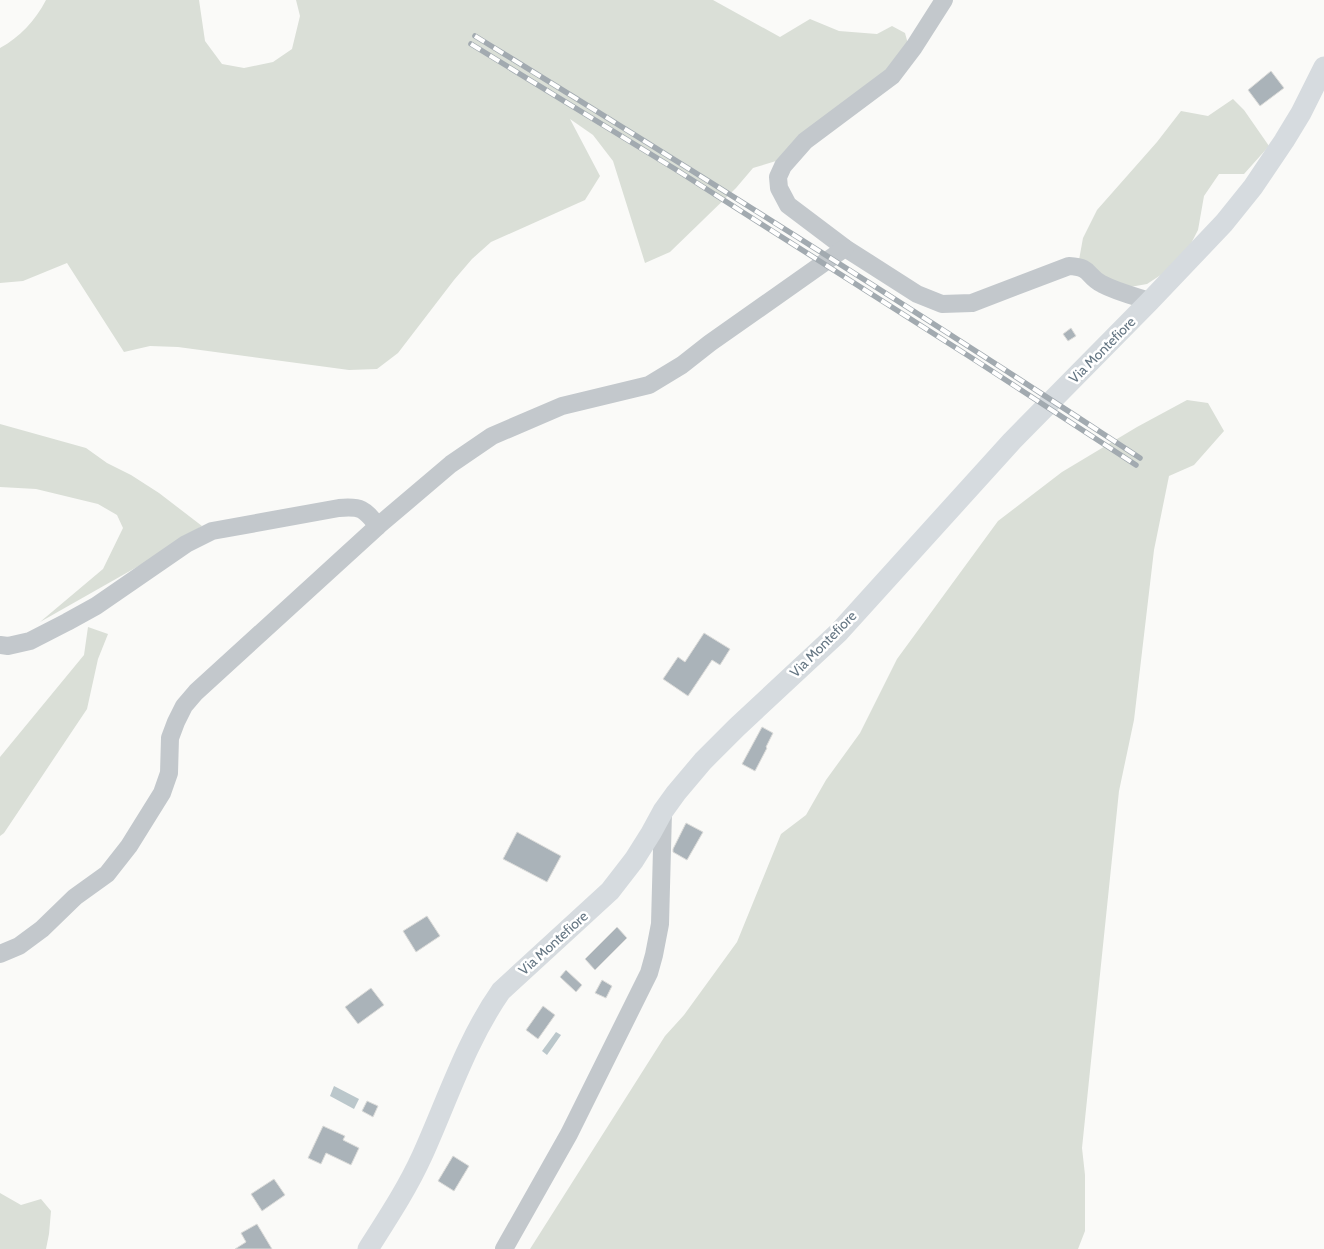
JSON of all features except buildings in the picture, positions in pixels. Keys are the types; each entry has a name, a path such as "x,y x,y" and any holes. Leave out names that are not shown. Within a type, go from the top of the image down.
{"main road":[{"name":"Via Montefiore","path":"368,1249 417,1167 473,1038 501,990 610,891 634,860 663,811 703,761 839,632 1012,441 1224,223 1253,187 1284,141 1301,113 1324,67"}],"street":[{"path":"944,0 914,47 892,76 805,141 783,166 778,177 779,188 788,205 845,248 917,294 942,304 972,303 1069,266 1087,270 1100,283 1115,290 1150,301"},
{"path":"0,954 19,946 42,929 75,897 107,874 129,846 162,793 168,773 170,738 184,706 196,692 378,526 452,464 492,436 562,406 649,385 682,365 710,343 845,248"},
{"path":"0,645 8,646 30,641 67,622 96,606 186,544 212,531 354,506 366,511 378,526"},
{"path":"504,1249 577,1120 651,966 660,924 663,811"}],"shaded area":[{"path":"46,0 199,0 205,41 222,64 244,68 273,62 292,49 300,16 296,0 713,0 780,37 810,19 839,31 877,34 892,26 905,33 908,44 894,65 786,158 753,168 736,188 670,252 645,263 613,161 593,135 570,119 600,176 585,200 491,242 472,259 454,280 398,353 377,369 349,370 178,347 150,346 124,352 67,263 23,281 0,283 0,48 26,28"},
{"path":"1233,99 1244,110 1269,146 1244,174 1219,174 1204,196 1198,230 1182,261 1147,284 1130,287 1114,283 1079,260 1083,238 1097,210 1157,142 1181,111 1208,116"},
{"path":"1187,400 1208,403 1224,431 1194,465 1169,476 1154,550 1134,720 1119,791 1082,1148 1085,1175 1085,1231 1078,1249 530,1249 665,1036 684,1015 737,942 781,834 806,815 826,780 860,733 897,659 998,521 1062,472 1137,427"},
{"path":"0,424 86,448 107,463 131,475 159,493 202,526 144,563 40,622 103,569 123,528 117,515 98,504 36,489 0,487"},
{"path":"88,627 108,634 98,659 87,709 4,833 0,836 0,757 84,655"},
{"path":"556,1032 561,1035 547,1055 542,1051"},
{"path":"334,1086 359,1099 354,1109 330,1096"},
{"path":"0,1193 21,1205 41,1199 51,1211 46,1249 0,1249"}],"railway":[{"path":"475,36 809,245 1140,458"},
{"path":"471,44 675,169 1136,465"}]}
